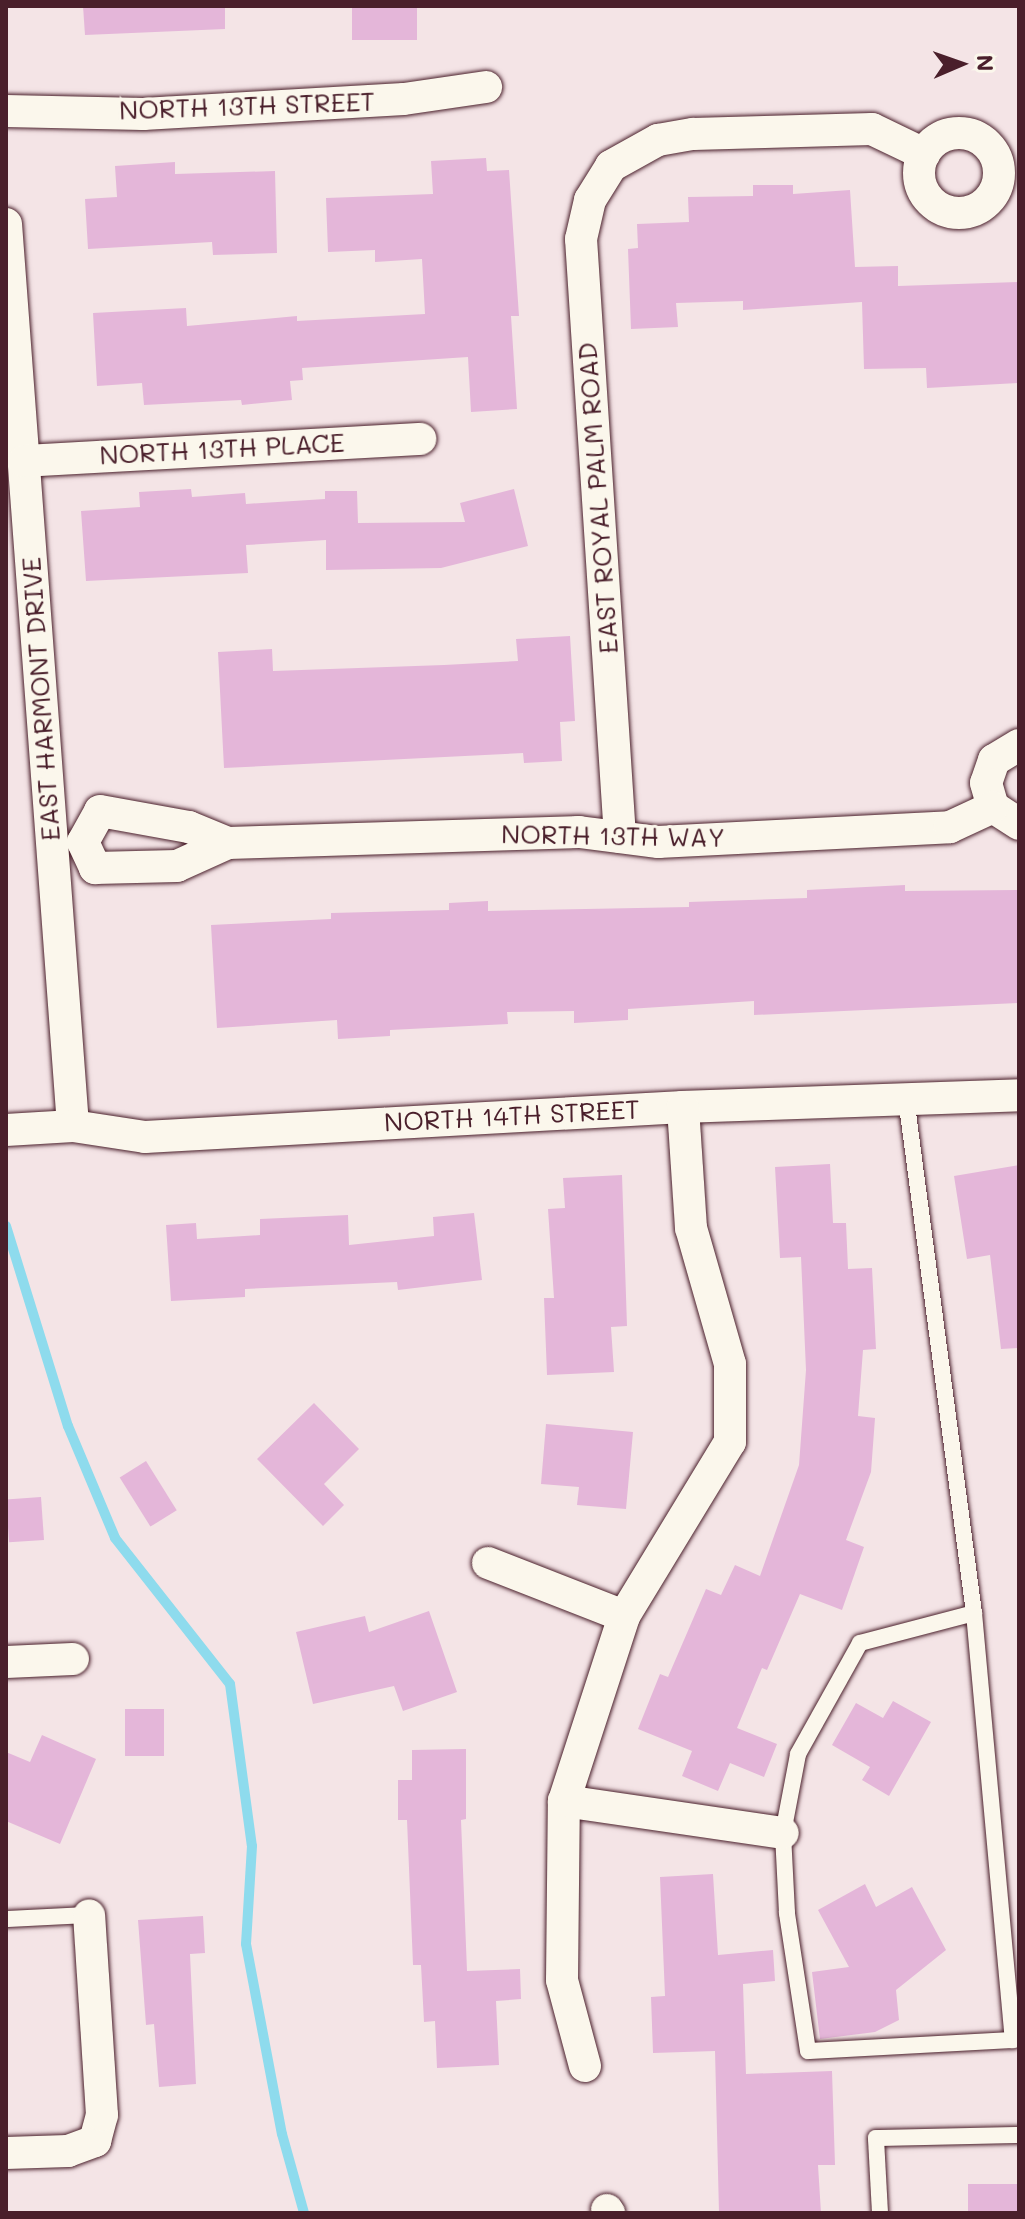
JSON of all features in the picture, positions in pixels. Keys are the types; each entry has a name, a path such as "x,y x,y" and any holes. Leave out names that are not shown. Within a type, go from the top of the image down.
{"street":[{"name":"NORTH 13TH STREET","path":"6,111 143,114 404,99 486,87"},
{"name":"EAST ROYAL PALM ROAD","path":"620,837 581,239 590,200 611,166 658,140 707,133 872,129 924,154"},
{"name":"EAST HARMONT DRIVE","path":"6,224 73,1126"},
{"name":"NORTH 13TH PLACE","path":"24,461 420,439"},
{"name":"NORTH 13TH WAY","path":"1006,816 987,796 988,771 1003,751 1019,745"},
{"name":"NORTH 13TH WAY","path":"228,843 189,827 100,811 83,842 95,868 177,866 228,843 579,832 658,842 950,827 1006,816"},
{"path":"50,842 83,842"},
{"name":"NORTH 14TH STREET","path":"6,1130 73,1126 145,1137 683,1107 1019,1095"},
{"path":"585,2066 562,1980 564,1801 624,1616 730,1442 730,1364 691,1228 683,1107"},
{"path":"488,1563 624,1616"},
{"path":"6,1662 73,1659"},
{"path":"564,1801 783,1833"},
{"path":"6,2153 68,2151 95,2141 102,2115 89,1915"}],"lane":[{"path":"906,1098 974,1613 1013,2040 808,2051 787,1913 783,1833 798,1754 860,1643 974,1613"},
{"path":"6,1919 89,1915"},
{"path":"880,2213 876,2138 1019,2135"}],"building":[{"path":"83,6 225,6 225,29 85,35"},
{"path":"352,6 417,6 417,40 352,40"},
{"path":"486,158 487,171 509,170 519,316 511,316 517,409 471,412 468,357 302,368 303,380 290,381 292,400 242,405 241,400 144,405 142,383 97,386 93,313 186,308 187,326 297,316 297,321 425,314 422,259 375,262 375,250 328,252 326,198 433,194 431,161"},
{"path":"175,162 175,174 275,171 277,253 213,255 212,242 88,249 85,199 117,197 115,166"},
{"path":"753,185 793,185 793,194 850,190 855,267 898,266 898,286 1019,282 1019,383 927,388 926,368 864,369 862,302 743,310 743,301 676,303 678,327 631,329 628,249 638,248 637,224 689,222 688,197 753,196"},
{"path":"191,489 192,497 245,493 246,504 325,499 325,491 357,491 358,523 465,522 460,503 514,489 528,546 441,568 326,570 326,540 246,545 248,573 86,581 81,511 140,507 139,492"},
{"path":"570,636 575,721 560,722 562,761 524,763 523,753 224,768 218,652 272,649 273,671 444,665 518,661 516,639"},
{"path":"905,885 905,891 1019,890 1019,1003 754,1015 754,1001 628,1009 628,1020 574,1023 574,1011 507,1012 508,1024 390,1030 390,1036 338,1039 337,1020 217,1028 211,925 331,919 331,913 449,910 449,903 488,901 488,911 689,907 689,902 807,898 807,890"},
{"path":"830,1164 833,1223 846,1223 848,1269 872,1268 876,1349 863,1350 858,1416 875,1418 871,1472 846,1540 864,1547 842,1610 800,1594 767,1670 762,1668 737,1728 777,1744 764,1777 730,1763 718,1791 682,1776 692,1751 638,1729 660,1674 668,1677 706,1589 721,1595 735,1565 760,1576 799,1465 806,1370 801,1257 780,1258 775,1167"},
{"path":"1019,1165 1019,1348 1001,1349 990,1255 967,1259 954,1176"},
{"path":"622,1175 627,1326 611,1327 614,1372 547,1375 544,1298 554,1298 548,1209 565,1208 563,1178"},
{"path":"474,1213 482,1280 398,1290 397,1282 245,1289 245,1297 171,1301 166,1225 196,1223 197,1239 260,1235 260,1219 348,1215 349,1245 434,1236 433,1217"},
{"path":"314,1403 359,1449 324,1484 344,1505 323,1526 257,1459"},
{"path":"546,1424 633,1432 626,1509 577,1505 579,1487 541,1484"},
{"path":"146,1461 177,1510 150,1527 120,1477"},
{"path":"41,1497 44,1540 9,1542 6,1499"},
{"path":"429,1611 457,1692 403,1711 394,1686 313,1704 296,1632 365,1616 369,1632"},
{"path":"893,1701 931,1722 889,1796 862,1780 870,1767 832,1745 856,1703 883,1718"},
{"path":"125,1709 164,1709 164,1756 125,1756"},
{"path":"42,1735 96,1759 60,1844 6,1821 6,1752 30,1762"},
{"path":"466,1749 466,1819 461,1820 467,1971 520,1969 521,1999 496,2001 499,2065 437,2068 435,2021 424,2022 421,1965 413,1965 407,1820 398,1820 398,1780 412,1780 412,1750"},
{"path":"713,1874 718,1955 773,1950 775,1981 743,1984 746,2074 832,2071 835,2165 818,2165 821,2213 719,2213 715,2051 653,2053 651,1997 665,1996 660,1877"},
{"path":"865,1884 876,1907 912,1887 946,1950 896,1990 899,2020 875,2032 820,2039 812,1972 849,1967 818,1910"},
{"path":"203,1916 205,1953 190,1954 196,2084 159,2087 154,2024 146,2025 138,1920"},
{"path":"968,2184 1019,2184 1019,2213 968,2213"}],"waterway":[{"path":"6,1226 68,1426 115,1538 230,1684 252,1846 246,1944 282,2134 304,2213"}]}
